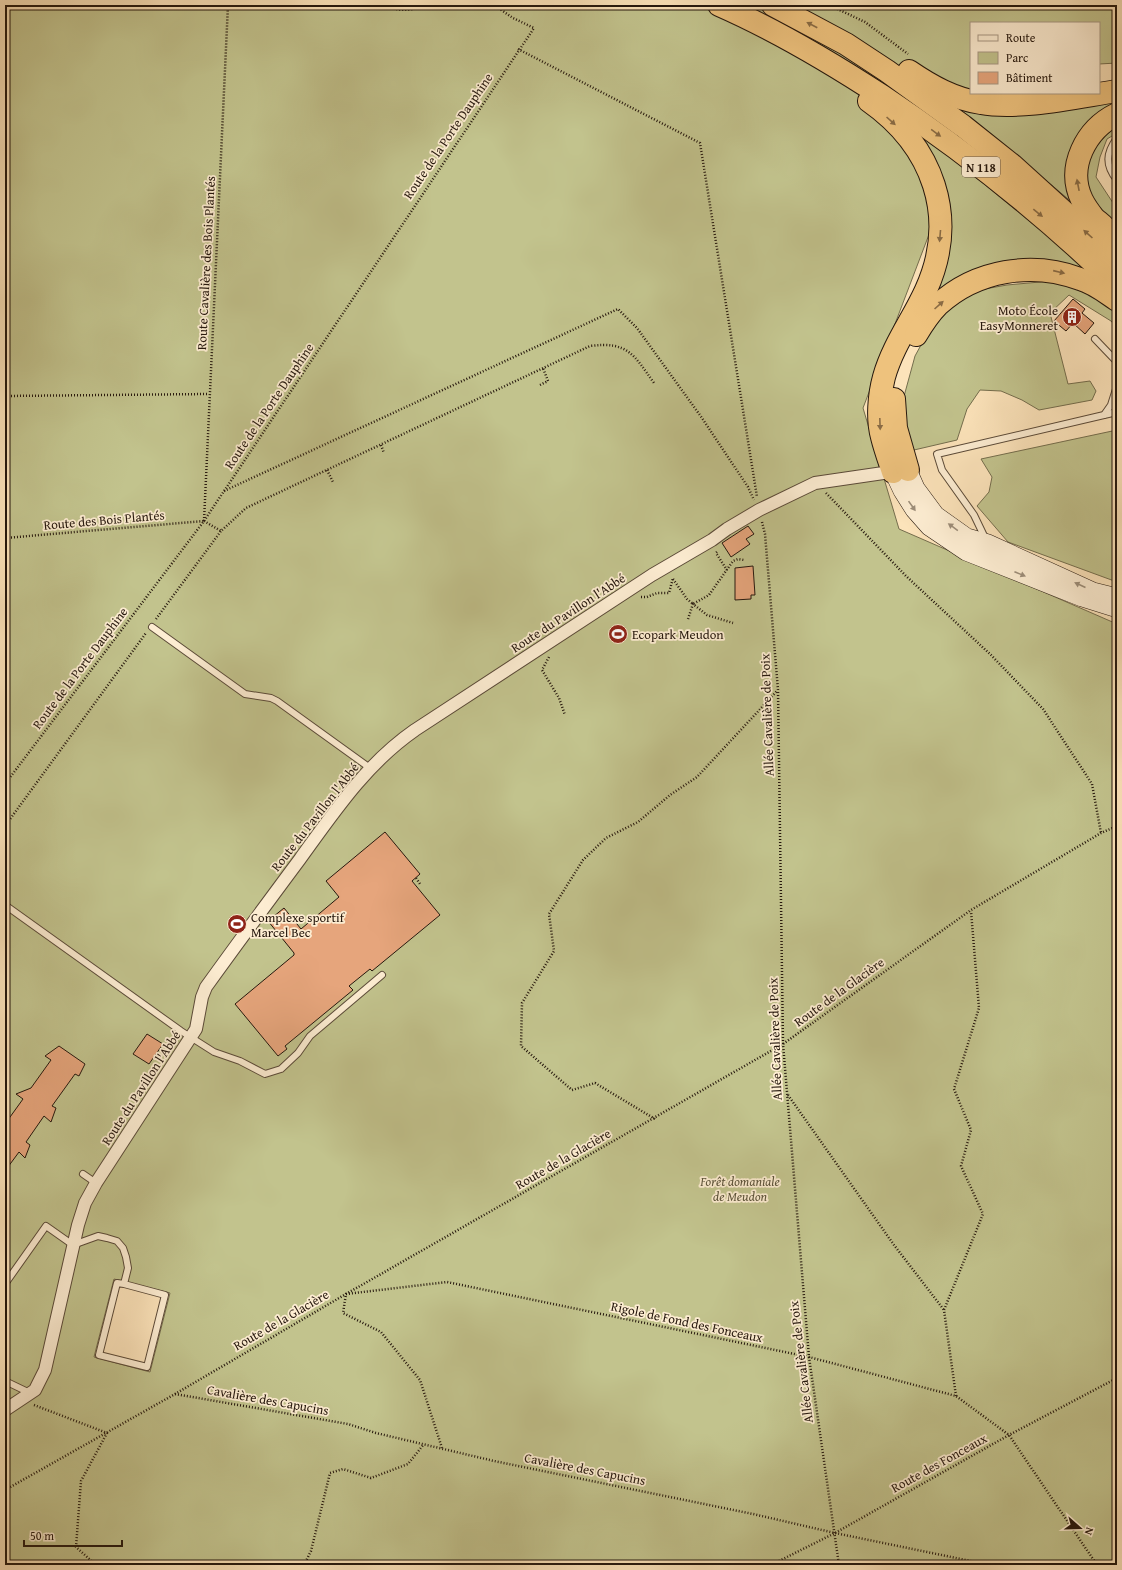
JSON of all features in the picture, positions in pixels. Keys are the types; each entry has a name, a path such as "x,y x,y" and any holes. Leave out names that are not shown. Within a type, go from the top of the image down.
{"highway":[{"name":"N 118","path":"719,5 767,28 834,65 913,116 1043,217 1117,285"},
{"name":"N 118","path":"773,5 846,44 887,71 963,126 1012,165 1115,258"},
{"path":"846,44 875,50 934,87 966,100 980,103 993,105 1030,104 1097,94"},
{"path":"834,65 851,89 874,105 904,133 911,142 919,153 931,176 939,204 941,228 936,263 922,298 892,354 884,378 880,401 881,432 900,471"},
{"path":"1100,94 1117,91"},
{"path":"1115,258 1108,231 1094,217 1082,200 1078,187 1077,176 1079,156 1087,139 1104,122 1117,114"},
{"path":"900,471 894,408 895,387 900,366 912,341 930,314 938,305 952,294 979,279 1005,271 1030,269 1052,271 1081,279 1096,286 1117,300"}],"street":[{"name":"Route du Pavillon l'Abbé","path":"5,1410 35,1390 45,1370 73,1245 85,1203 96,1183 196,1029 202,997 206,987 344,800 370,768 404,738 652,575 759,510 816,483 900,471"},
{"path":"900,471 916,488 936,515 968,537 988,543 1093,591 1117,596"},
{"path":"900,471 902,492 914,510 929,527 966,552 1082,598 1117,609"}],"lane":[{"path":"1117,138 1110,146 1108,157 1111,172 1117,180"},
{"path":"1095,340 1117,362"},
{"path":"1104,414 1111,405 1117,386"},
{"path":"988,543 974,515 942,470 938,454 1117,412"},
{"path":"152,627 245,694 271,698 278,701 370,768"},
{"path":"5,905 145,1006 214,1052 240,1061 265,1074 281,1069 298,1053 310,1036 382,975"},
{"path":"83,1174 96,1183"},
{"path":"5,1284 46,1226 73,1245 98,1236 117,1241 123,1248 128,1268 124,1284"},
{"path":"117,1283 124,1284 165,1295 147,1367 99,1355 117,1283"},
{"path":"5,1381 25,1396"}],"path":[{"name":"Route Cavalière des Bois Plantés","path":"204,521 228,5"},
{"path":"385,5 393,9 408,10 416,10 426,5"},
{"name":"Route de la Porte Dauphine","path":"5,784 204,521 518,49 534,28 513,18 494,5"},
{"path":"829,5 865,22 911,57"},
{"path":"518,49 700,143 759,510"},
{"path":"224,492 618,309 637,328 702,418 748,487 759,510"},
{"path":"155,620 221,531 246,508 590,346 614,345 628,350 637,359 654,383"},
{"path":"540,385 548,381 543,368"},
{"path":"5,396 209,394"},
{"path":"381,445 384,453"},
{"path":"327,470 333,482"},
{"path":"816,483 906,576 991,655 1043,709 1092,784 1101,833"},
{"name":"Allée Cavalière de Poix","path":"759,510 765,534 778,690 783,1044 809,1357 839,1565"},
{"path":"204,521 221,531"},
{"name":"Route des Bois Plantés","path":"5,538 204,521"},
{"path":"717,555 727,570"},
{"path":"688,619 693,604 709,595 734,561 744,560"},
{"path":"666,567 687,599 707,615 733,623"},
{"path":"636,597 647,597 657,593 669,593 673,578"},
{"path":"5,826 147,632"},
{"path":"550,657 542,670 559,698 565,715"},
{"path":"654,1118 596,1083 572,1090 521,1046 522,1003 554,952 549,914 583,860 606,838 638,822 670,795 697,777 778,690"},
{"name":"Route de la Glacière","path":"5,1490 175,1394 346,1294 783,1044 971,910 1101,833 1117,826"},
{"path":"416,878 420,884"},
{"path":"944,1310 983,1214 961,1166 971,1130 954,1089 979,1008 971,910"},
{"path":"787,1094 894,1245 944,1310 956,1396"},
{"name":"Rigole de Fond des Fonceaux","path":"346,1294 447,1282 809,1357 956,1396 1009,1435 1097,1565"},
{"path":"346,1294 343,1313 381,1332 420,1380 442,1448"},
{"name":"Route des Fonceaux","path":"771,1565 835,1533 1009,1435 1117,1378"},
{"name":"Cavalière des Capucins","path":"175,1394 348,1424 376,1433 494,1461 794,1522 835,1533 990,1565"},
{"path":"25,1396 107,1432 81,1481 76,1547 96,1565"},
{"path":"304,1565 311,1551 330,1473 343,1469 371,1478 408,1464 424,1444"}],"green space":[{"name":"Forêt domaniale de Meudon","path":"5,5 1117,5 1117,63 1100,64 1100,22 970,22 970,94 1117,101 1117,108 1085,127 1080,209 987,133 957,162 1098,277 1038,261 924,311 944,195 863,408 899,529 1117,624 1117,1565 5,1565","holes":["114,1279 170,1293 150,1372 94,1357"]},
{"path":"1117,125 1117,133 1107,139 1100,157 1096,177 1117,209 1117,231 1093,206 1087,188 1086,168 1095,145"},
{"path":"1051,281 1086,293 1102,301 1117,312 1117,328 1111,321 1069,295 1050,313 1068,384 1090,381 1096,391 1092,400 1039,410 1022,400 1001,391 980,390 967,409 957,440 914,450 904,441 903,400 915,356 933,323 954,305 979,290 1007,285"},
{"path":"1117,430 1117,582 1008,542 977,506 989,492 992,477 981,459"}],"building":[{"name":"Moto École EasyMonneret","path":"1073,299 1085,309 1082,313 1094,323 1085,334 1073,323 1066,331 1054,321"},
{"path":"748,526 754,534 746,539 750,544 731,557 722,543"},
{"path":"753,566 755,595 751,595 751,599 735,600 735,568"},
{"path":"385,832 420,874 412,881 440,915 372,971 370,969 349,986 353,990 285,1046 287,1049 278,1056 235,1004 294,955 294,953 268,921 284,908 301,929 339,897 326,881"},
{"path":"147,1034 163,1044 149,1064 133,1054"},
{"path":"59,1046 85,1064 79,1076 75,1074 52,1106 56,1108 51,1122 44,1116 26,1142 30,1145 25,1158 19,1152 5,1171 5,1124 23,1099 16,1094 31,1088 51,1060 45,1056"}],"place":[{"name":"Moto École EasyMonneret","path":"1072,317"},
{"name":"Ecopark Meudon","path":"618,634"},
{"name":"Complexe sportif Marcel Bec","path":"237,924"}]}
